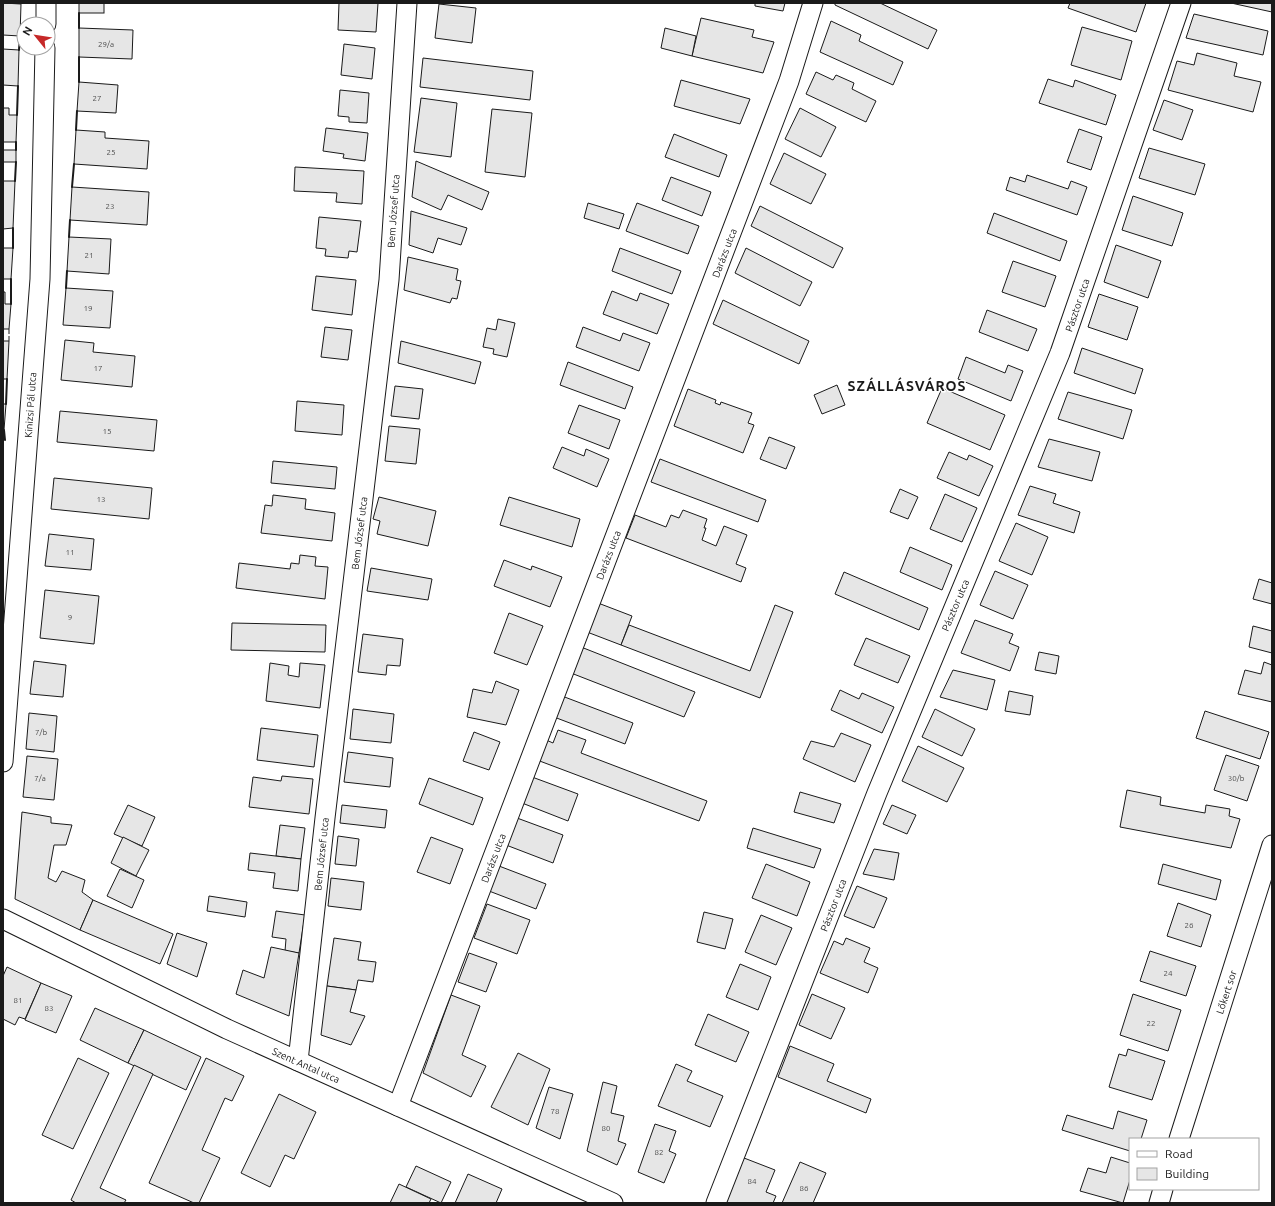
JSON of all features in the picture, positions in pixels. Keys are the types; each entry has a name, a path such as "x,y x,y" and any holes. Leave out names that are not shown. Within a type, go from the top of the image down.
{"street":[{"path":"46,3 46,16"},
{"name":"Bem József utca","path":"298,1061 326,810 389,280 407,3"},
{"name":"Darázs utca","path":"398,1106 789,81 813,3"},
{"name":"Pásztor utca","path":"716,1203 877,793 1060,353 1181,3"},
{"name":"Kinizsi Pál utca","path":"3,762 40,279 45,56"},
{"name":"Lőkert sor","path":"1179,1138 1272,846"},
{"name":"Szent Antal utca","path":"3,918 227,1030 613,1203"},
{"path":"1159,1203 1163,1190"}],"building":[{"path":"3,3 21,4 21,16 16,16 16,36 3,35"},
{"path":"79,3 104,3 104,13 79,13"},
{"path":"339,3 378,3 376,32 338,30"},
{"path":"755,3 785,3 783,11 755,6"},
{"path":"835,3 880,3 937,30 928,49 835,5"},
{"path":"1070,3 1146,3 1136,32 1068,8"},
{"path":"1231,3 1272,3 1272,12"},
{"path":"439,4 476,8 472,43 435,38"},
{"path":"1194,14 1268,31 1263,55 1186,38"},
{"path":"701,18 754,30 752,37 774,42 763,73 692,56"},
{"path":"831,21 861,35 859,41 903,62 893,85 820,52"},
{"path":"1082,27 1132,41 1121,80 1071,65"},
{"path":"79,28 133,30 132,59 79,57"},
{"path":"665,28 696,36 692,56 661,48"},
{"path":"344,44 375,48 372,79 341,75"},
{"path":"3,49 16,50 16,56 19,56 18,86 3,85"},
{"path":"1197,53 1237,63 1234,76 1261,82 1253,112 1168,90 1177,61 1194,65"},
{"path":"423,58 533,71 530,100 420,87"},
{"path":"816,72 833,80 836,75 854,83 852,89 876,101 866,122 806,94"},
{"path":"1048,79 1073,87 1075,80 1116,95 1106,125 1039,103"},
{"path":"681,80 750,99 740,124 674,106"},
{"path":"79,82 118,85 116,113 77,111"},
{"path":"340,90 369,93 367,123 349,122 349,117 338,116"},
{"path":"421,98 457,103 451,157 414,152"},
{"path":"1164,100 1193,110 1182,140 1153,130"},
{"path":"3,108 9,108 9,115 17,115 16,142 3,142"},
{"path":"800,108 836,127 821,157 785,139"},
{"path":"492,109 532,113 525,177 485,172"},
{"path":"326,128 368,133 365,161 343,158 344,154 323,151"},
{"path":"1079,129 1102,137 1091,170 1067,162"},
{"path":"76,130 105,132 105,138 149,141 147,169 74,164"},
{"path":"674,134 727,155 719,177 665,157"},
{"path":"1149,148 1205,164 1195,195 1139,178"},
{"path":"3,150 16,150 16,162 3,162"},
{"path":"784,153 826,174 811,204 770,184"},
{"path":"416,161 489,192 482,210 448,195 441,210 412,197"},
{"path":"295,167 364,171 362,204 336,202 337,193 294,191"},
{"path":"1027,175 1068,189 1071,181 1087,187 1077,215 1006,190 1010,177 1025,182"},
{"path":"671,177 711,192 702,216 662,200"},
{"path":"3,181 15,181 13,228 3,229"},
{"path":"72,187 149,192 147,225 70,220"},
{"path":"1133,196 1183,213 1172,246 1122,230"},
{"path":"588,203 624,214 619,229 584,218"},
{"path":"637,203 699,226 688,254 626,231"},
{"path":"760,206 843,248 833,268 751,226"},
{"path":"411,211 467,228 461,245 438,238 433,253 409,245"},
{"path":"994,213 1067,241 1060,261 987,233"},
{"path":"319,217 361,221 357,252 349,251 348,258 325,256 326,249 316,248"},
{"path":"69,237 111,239 109,274 67,271"},
{"path":"1116,245 1161,261 1148,298 1104,282"},
{"path":"3,248 13,248 11,279 3,279"},
{"path":"620,248 681,271 672,294 612,271"},
{"path":"746,248 812,282 800,306 735,273"},
{"path":"408,257 458,269 456,280 461,281 457,299 452,298 450,303 404,290"},
{"path":"1013,261 1056,276 1045,307 1002,292"},
{"path":"316,276 356,280 352,315 312,310"},
{"path":"66,288 113,291 110,328 63,325"},
{"path":"612,291 637,301 640,293 669,304 657,334 603,314"},
{"path":"3,292 5,292 5,304 11,304 9,329 3,329"},
{"path":"1099,294 1138,307 1127,340 1088,327"},
{"path":"723,300 809,341 799,364 713,324"},
{"path":"987,310 1037,329 1028,351 979,332"},
{"path":"498,319 515,323 507,357 493,354 494,349 483,347 487,328 496,330"},
{"path":"325,327 352,330 348,360 321,357"},
{"path":"583,327 620,341 623,333 650,343 639,371 576,347"},
{"path":"65,340 94,343 93,352 135,356 132,387 61,380"},
{"path":"3,341 9,341 7,379 3,379"},
{"path":"401,341 481,362 475,384 398,363"},
{"path":"1082,348 1143,369 1135,394 1074,373"},
{"path":"966,357 1005,373 1008,365 1023,371 1011,401 958,379"},
{"path":"568,362 633,387 625,409 560,385"},
{"path":"837,385 845,405 822,414 814,395"},
{"path":"395,386 423,389 419,419 391,416"},
{"path":"942,388 1005,415 990,450 927,423"},
{"path":"688,389 716,400 715,403 720,405 721,402 752,413 748,423 754,425 743,453 674,426"},
{"path":"1068,392 1132,410 1123,439 1058,419"},
{"path":"297,401 344,405 342,435 295,431"},
{"path":"3,404 6,404 4,430 3,430"},
{"path":"579,405 620,420 609,449 568,433"},
{"path":"60,411 157,420 154,451 57,442"},
{"path":"389,426 420,429 416,464 385,461"},
{"path":"769,437 795,447 786,469 760,459"},
{"path":"1049,439 1100,452 1092,481 1038,467"},
{"path":"562,447 584,456 586,449 609,459 597,487 553,468"},
{"path":"949,452 967,460 969,455 993,466 979,496 937,478"},
{"path":"660,459 766,500 758,522 651,482"},
{"path":"273,461 337,467 335,489 271,483"},
{"path":"54,478 152,488 149,519 51,509"},
{"path":"1030,486 1056,494 1053,503 1080,512 1074,533 1018,515"},
{"path":"900,489 918,497 908,519 890,512"},
{"path":"945,494 977,508 962,542 930,529"},
{"path":"273,495 306,499 305,509 335,513 332,541 261,533 265,505 272,506"},
{"path":"379,497 436,511 428,546 377,534 380,521 373,519"},
{"path":"509,497 580,519 572,547 500,525"},
{"path":"683,510 707,519 702,540 716,546 724,526 747,535 736,564 746,568 741,582 626,538 635,515 666,527 671,515 679,518"},
{"path":"1016,523 1048,537 1032,575 999,561"},
{"path":"49,534 94,539 91,570 45,566"},
{"path":"910,547 952,565 942,590 900,572"},
{"path":"300,555 316,557 315,566 328,567 325,599 236,588 239,563 290,569 291,563 299,564"},
{"path":"504,560 531,570 532,566 562,577 550,607 494,586"},
{"path":"371,568 432,579 428,600 367,591"},
{"path":"995,571 1028,585 1013,619 980,605"},
{"path":"844,572 928,608 919,630 835,594"},
{"path":"1259,579 1272,583 1272,604 1253,599"},
{"path":"45,590 99,596 94,644 40,638"},
{"path":"598,603 632,616 621,645 587,632"},
{"path":"775,605 793,612 760,698 621,645 629,625 750,671"},
{"path":"509,613 543,626 527,665 494,653"},
{"path":"975,620 1013,634 1009,643 1019,647 1010,671 961,653"},
{"path":"232,623 326,625 325,652 231,650"},
{"path":"1253,626 1272,631 1272,653 1249,647"},
{"path":"363,634 403,639 400,666 387,665 386,675 358,672"},
{"path":"866,638 910,656 898,683 854,665"},
{"path":"581,647 695,692 684,717 571,673"},
{"path":"1039,652 1059,656 1056,674 1035,670"},
{"path":"34,661 66,665 63,697 30,694"},
{"path":"1264,662 1272,665 1272,702 1238,694 1245,670 1261,674"},
{"path":"270,663 289,666 288,675 299,677 300,663 325,665 320,708 266,701"},
{"path":"953,670 995,680 987,710 940,697"},
{"path":"496,681 519,690 506,725 467,717 473,689 492,693"},
{"path":"840,690 859,699 862,693 894,707 882,733 831,710"},
{"path":"1009,691 1033,696 1030,715 1005,711"},
{"path":"562,696 633,723 625,744 554,717"},
{"path":"353,709 394,714 391,743 350,739"},
{"path":"935,709 975,729 962,756 922,737"},
{"path":"1205,711 1269,732 1260,759 1196,738"},
{"path":"29,713 57,716 54,752 26,749"},
{"path":"261,728 318,735 314,767 257,760"},
{"path":"558,730 586,740 581,753 707,801 699,821 537,760 544,739 553,743"},
{"path":"474,732 500,742 489,770 463,761"},
{"path":"841,733 871,745 855,782 803,759 811,741 834,747"},
{"path":"918,746 964,768 947,802 902,781"},
{"path":"348,752 393,758 390,787 344,782"},
{"path":"1226,755 1259,766 1247,801 1214,790"},
{"path":"27,756 58,759 54,800 23,797"},
{"path":"282,776 313,779 309,814 249,807 253,777 281,781"},
{"path":"532,777 578,794 568,821 522,803"},
{"path":"429,778 483,798 473,825 419,804"},
{"path":"1127,790 1161,797 1160,805 1205,813 1206,805 1230,809 1229,816 1240,819 1231,848 1120,827"},
{"path":"800,792 841,804 834,823 794,812"},
{"path":"128,805 155,817 142,846 114,834"},
{"path":"342,805 387,810 385,828 340,823"},
{"path":"892,805 916,815 907,834 883,824"},
{"path":"22,812 51,817 51,823 72,825 66,845 54,845 48,878 56,882 62,871 85,880 82,892 93,900 80,930 15,899"},
{"path":"517,818 563,835 553,863 506,845"},
{"path":"280,825 305,828 301,859 276,856"},
{"path":"753,828 821,849 814,868 747,848"},
{"path":"338,836 359,839 356,866 335,864"},
{"path":"123,837 149,850 136,876 111,863"},
{"path":"431,837 463,849 450,884 417,872"},
{"path":"874,849 899,853 894,880 863,874"},
{"path":"250,853 301,859 298,891 273,888 275,873 248,870"},
{"path":"766,864 810,882 797,916 752,898"},
{"path":"1163,864 1221,880 1216,900 1158,884"},
{"path":"499,866 546,884 536,909 489,891"},
{"path":"120,869 144,880 132,908 107,896"},
{"path":"331,878 364,882 361,910 328,906"},
{"path":"857,886 887,898 874,928 844,916"},
{"path":"209,896 247,902 245,917 207,911"},
{"path":"93,900 173,934 160,964 80,930"},
{"path":"1178,903 1211,915 1201,947 1167,936"},
{"path":"487,904 530,920 517,954 474,938"},
{"path":"276,911 305,915 299,953 285,951 286,939 272,937"},
{"path":"704,912 733,919 725,949 697,942"},
{"path":"761,915 792,928 776,965 745,952"},
{"path":"177,933 207,943 197,977 167,964"},
{"path":"334,938 361,942 358,960 376,962 373,982 358,980 356,990 327,986"},
{"path":"846,938 870,948 864,962 878,968 868,993 820,973 834,941 843,945"},
{"path":"271,947 299,953 289,1016 236,994 243,970 264,978"},
{"path":"1150,951 1196,966 1186,996 1140,981"},
{"path":"469,953 497,963 486,992 458,982"},
{"path":"740,964 771,977 758,1010 726,997"},
{"path":"7,967 41,983 25,1019 19,1017 15,1025 3,1019 3,976"},
{"path":"41,983 72,996 56,1033 25,1020"},
{"path":"327,986 356,990 350,1012 365,1016 351,1045 321,1035"},
{"path":"812,994 845,1008 831,1039 799,1025"},
{"path":"1133,994 1181,1010 1168,1051 1120,1035"},
{"path":"451,995 480,1006 462,1055 486,1066 471,1097 423,1073"},
{"path":"95,1008 144,1030 128,1063 80,1040"},
{"path":"708,1014 749,1032 736,1062 695,1045"},
{"path":"144,1030 201,1057 186,1090 128,1063"},
{"path":"790,1046 834,1064 827,1081 871,1099 866,1113 778,1077"},
{"path":"1128,1049 1165,1061 1152,1100 1109,1087 1119,1054 1126,1056"},
{"path":"518,1053 550,1069 528,1125 491,1107"},
{"path":"78,1058 109,1073 73,1149 42,1135"},
{"path":"206,1058 244,1076 232,1101 225,1098 202,1150 220,1158 199,1203 194,1203 149,1183"},
{"path":"676,1064 692,1071 687,1081 723,1096 710,1127 658,1106"},
{"path":"134,1065 153,1074 100,1188 126,1200 124,1203 76,1203 71,1200"},
{"path":"603,1082 617,1086 611,1113 624,1116 618,1141 626,1144 617,1165 587,1151"},
{"path":"549,1087 573,1094 560,1139 536,1128"},
{"path":"279,1094 316,1112 294,1159 285,1155 270,1187 241,1173"},
{"path":"1118,1111 1147,1120 1141,1138 1129,1138 1129,1151 1062,1130 1067,1115 1113,1129"},
{"path":"655,1124 676,1131 669,1151 676,1154 664,1183 638,1172"},
{"path":"1111,1157 1129,1163 1129,1183 1123,1203 1080,1191 1088,1168 1106,1173"},
{"path":"744,1158 775,1170 766,1192 776,1196 773,1203 725,1203"},
{"path":"800,1162 826,1173 813,1203 782,1203"},
{"path":"416,1166 451,1182 441,1203 406,1187"},
{"path":"468,1174 502,1189 496,1203 455,1203"},
{"path":"399,1184 431,1199 429,1203 390,1203"}],"fence":[{"path":"9,329 9,341"}],"wall":[{"path":"79,13 79,28"},
{"path":"79,57 79,82"},
{"path":"17,115 18,86"},
{"path":"76,130 77,111"},
{"path":"16,142 16,150"},
{"path":"15,181 16,162"},
{"path":"72,187 74,164"},
{"path":"69,237 70,220"},
{"path":"13,228 13,248"},
{"path":"66,288 67,271"},
{"path":"11,279 11,304"},
{"path":"6,404 7,379"},
{"path":"4,430 5,440"}],"district":[{"name":"SZÁLLÁSVÁROS","path":"907,386"}]}
